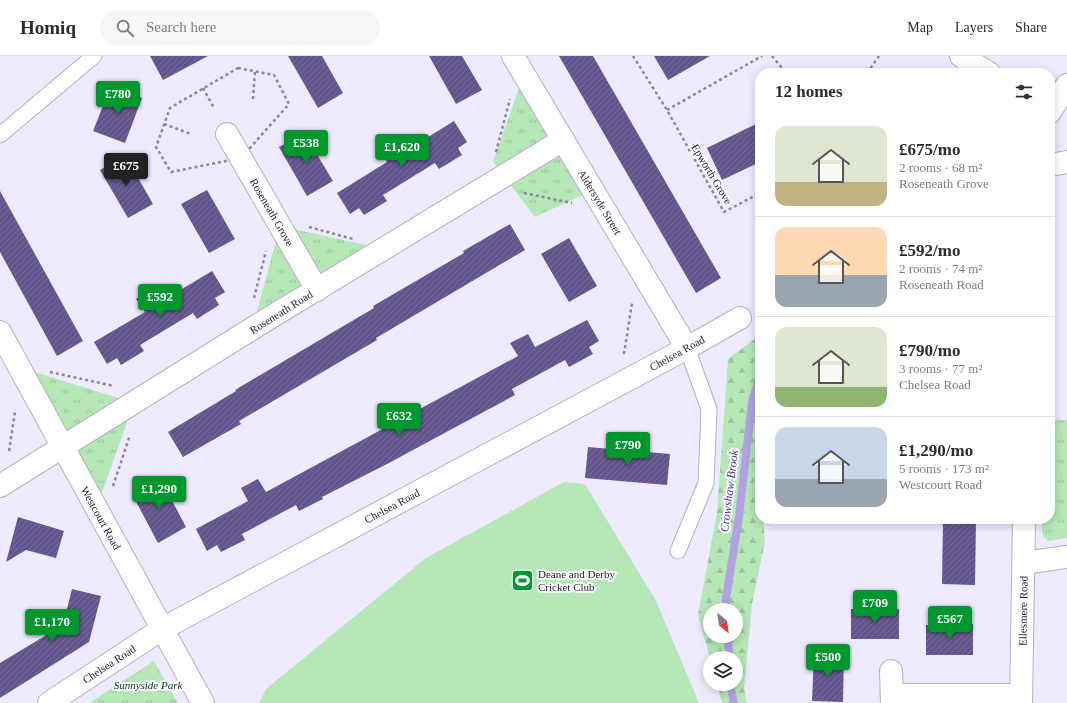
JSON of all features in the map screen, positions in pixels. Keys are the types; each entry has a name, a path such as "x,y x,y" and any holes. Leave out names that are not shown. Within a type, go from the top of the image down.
{"street":[{"name":"Aldersyde Street","path":"513,56 687,348"},
{"path":"961,56 981,68"},
{"path":"1055,104 1067,85"},
{"name":"Roseneath Grove","path":"227,134 317,290"},
{"name":"Roseneath Road","path":"8,481 258,325 563,140"},
{"path":"1055,164 1067,162"},
{"name":"Chelsea Road","path":"49,703 162,629 632,378 740,318"},
{"name":"Westcourt Road","path":"0,332 203,703"},
{"name":"Ellesmere Road","path":"1021,699 1024,524"},
{"path":"1024,564 1067,557"},
{"path":"892,671 892,699 1021,699"}],"lane":[{"path":"0,135 94,56"},
{"path":"678,551 706,483 709,409 687,348"}],"path":[{"path":"633,56 666,110 762,56"},
{"path":"772,56 782,68"},
{"path":"871,68 879,56"},
{"path":"253,99 255,71"},
{"path":"529,82 511,94 493,162 511,190 572,203 593,190"},
{"path":"203,88 214,108"},
{"name":"Epworth Grove","path":"666,110 724,212 755,196"},
{"path":"164,124 191,134"},
{"path":"258,325 250,311 270,232 295,222 359,240 369,257"},
{"path":"632,378 623,361 633,298 651,287"},
{"path":"8,481 7,462 17,398 29,386 48,372 125,388 134,423 113,487 91,500"}],"green space":[{"path":"524,74 593,190 535,217 493,162"},
{"path":"280,226 384,249 252,330"},
{"path":"755,339 755,524 763,524 765,542 752,604 744,688 747,703 722,703 719,691 743,691 743,651 708,651 706,643 743,643 743,603 703,603 703,633 698,615 717,513 728,359"},
{"path":"25,369 134,403 96,509"},
{"path":"1055,420 1067,420 1067,538 1048,541 1045,539 1043,534 1042,525 1055,524"},
{"name":"Deane and Derby Cricket Club","path":"564,482 585,484 656,601 699,703 259,703 266,689 426,558"},
{"name":"Sunnyside Park","path":"154,661 178,703 89,703"}],"building":[{"path":"150,56 208,56 163,80"},
{"path":"288,56 322,56 343,93 318,108"},
{"path":"429,56 462,56 482,90 456,104"},
{"path":"559,56 593,56 721,278 696,293"},
{"path":"654,56 710,56 668,80"},
{"path":"111,86 142,98 125,143 93,131"},
{"path":"454,121 467,142 458,148 462,155 439,169 435,163 383,195 387,201 364,215 359,208 350,214 337,193 387,162 379,149 396,139 404,152"},
{"path":"755,124 755,164 722,180 707,148"},
{"path":"304,133 333,181 307,196 279,147"},
{"path":"125,155 153,204 128,218 100,170"},
{"path":"207,190 235,239 209,253 181,204"},
{"path":"0,191 83,341 57,356 0,252"},
{"path":"510,224 525,250 376,338 377,340 239,421 241,424 183,457 168,432 236,391 235,390 374,308 373,306 464,253 463,251"},
{"path":"569,238 597,286 569,302 541,254"},
{"path":"212,271 225,292 215,298 219,305 197,319 193,313 140,345 144,351 121,365 117,358 107,364 94,342 145,312 136,299 154,288 162,301"},
{"path":"587,320 599,341 589,347 593,354 569,367 565,360 512,389 515,395 322,497 323,499 299,511 296,505 242,534 245,540 221,552 217,545 207,551 196,529 248,501 241,488 258,479 266,492 518,356 510,343 528,334 535,347"},
{"path":"588,447 670,454 667,485 585,478"},
{"path":"160,478 186,527 158,543 132,494"},
{"path":"18,517 64,531 56,558 26,550 6,562"},
{"path":"943,524 976,524 975,585 942,584"},
{"path":"72,589 101,596 89,642 0,698 0,663 63,625"},
{"path":"851,609 899,609 899,639 851,639"},
{"path":"973,624 973,655 926,655 926,625"},
{"path":"814,654 844,654 843,702 812,701"}],"waterway":[{"name":"Crowshaw Brook","path":"726,603 739,517 752,402 755,392"},
{"name":"Crowshaw Brook","path":"728,643 729,651"},
{"name":"Crowshaw Brook","path":"731,691 734,703"}],"place":[{"name":"Deane and Derby Cricket Club","path":"522,580"}]}
